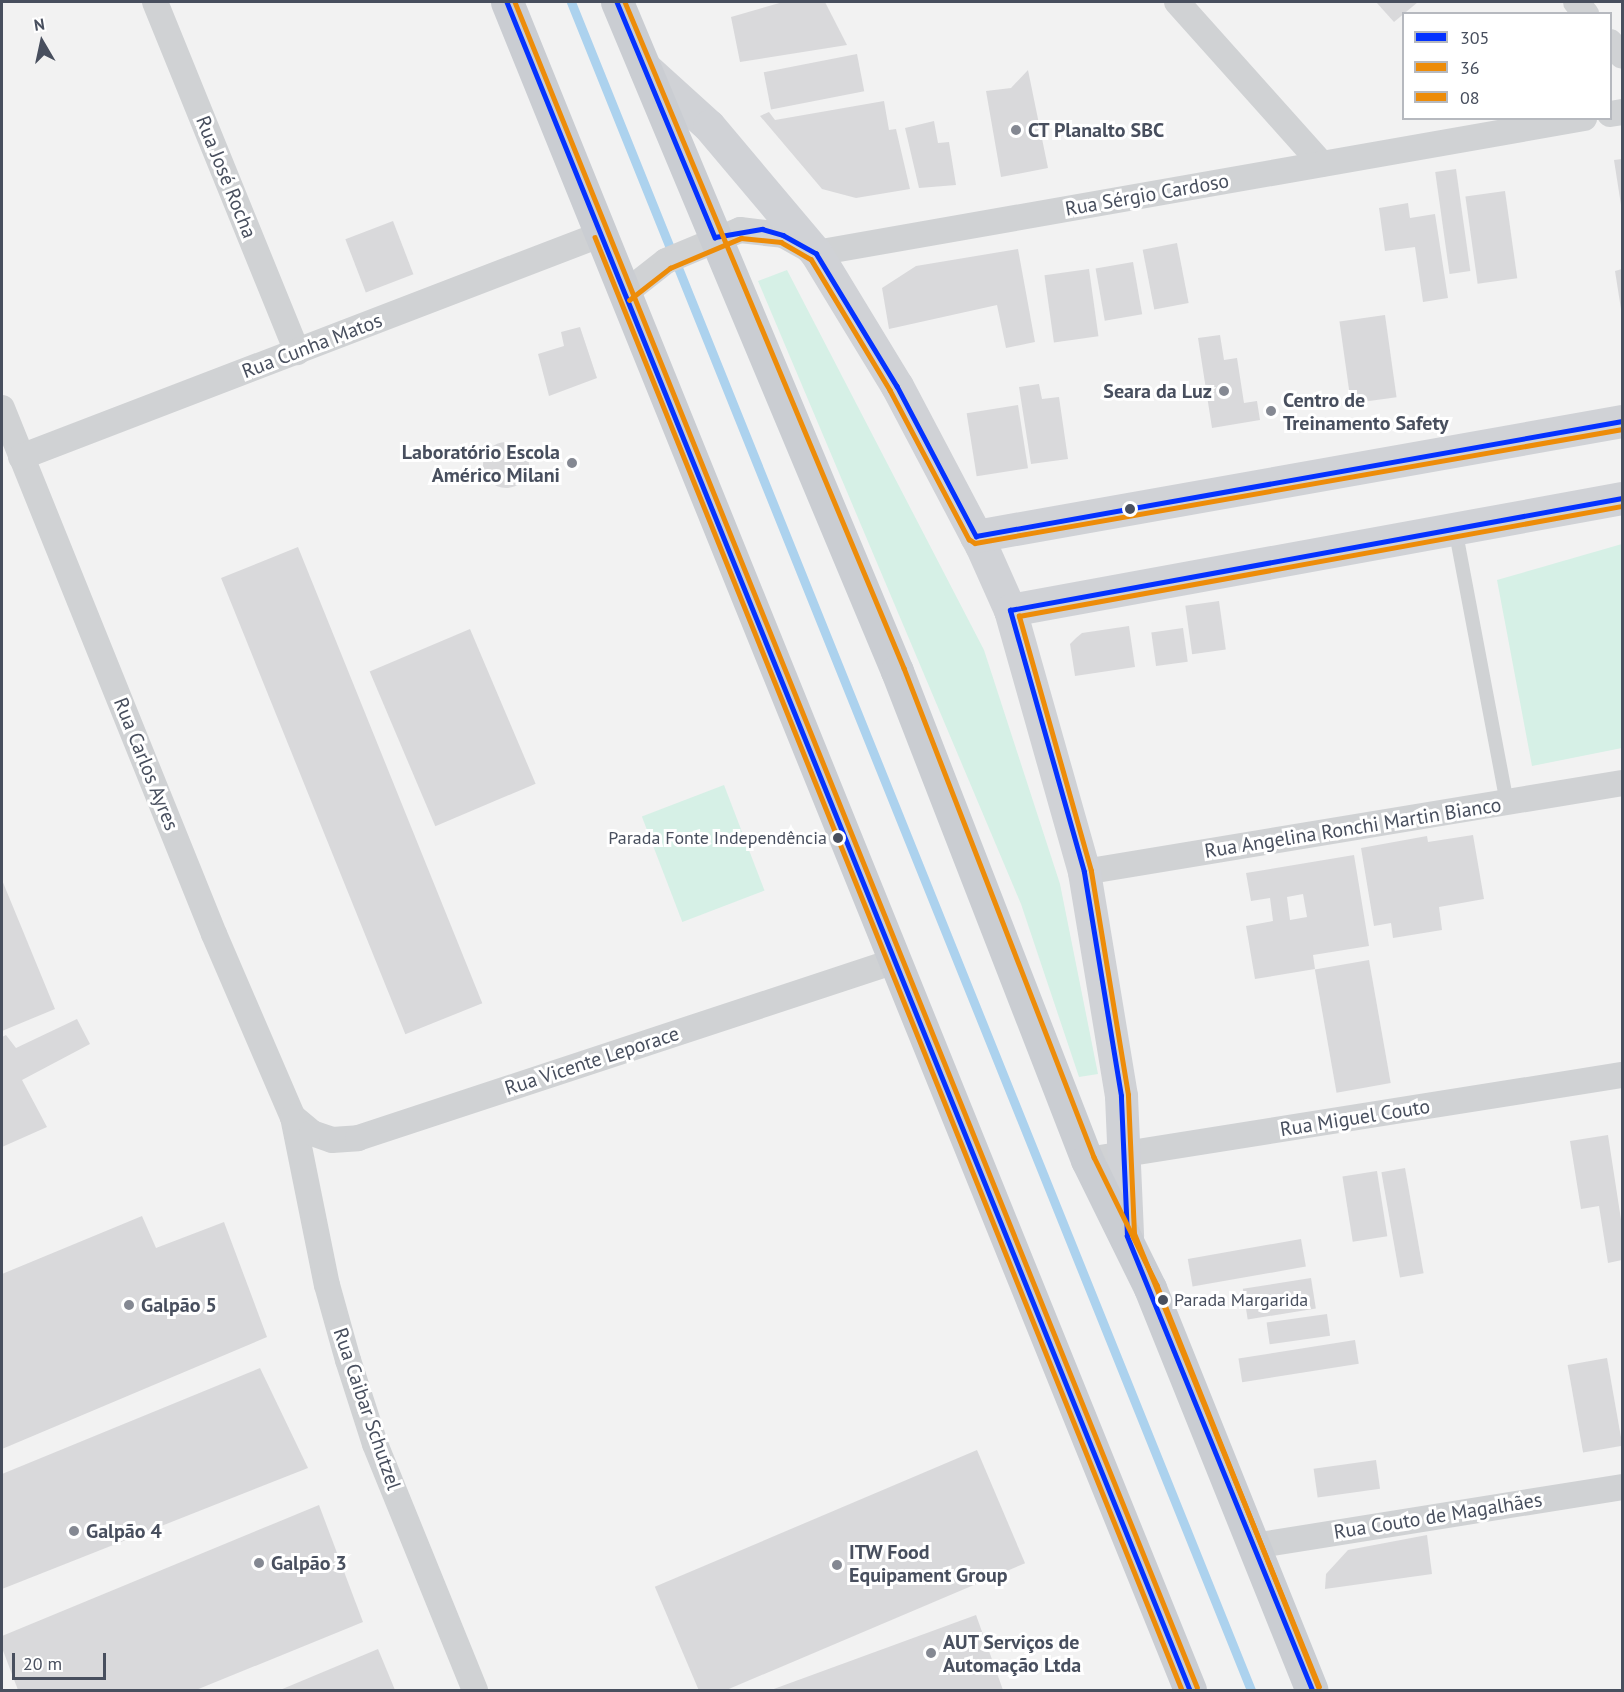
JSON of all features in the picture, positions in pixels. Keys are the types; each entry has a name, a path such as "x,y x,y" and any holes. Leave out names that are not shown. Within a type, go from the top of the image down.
{"main road":[{"path":"507,2 602,234 632,286 895,961 1190,1690"},
{"path":"617,2 634,38 705,242 897,671 1087,1160 1127,1236 1312,1690"}],"street":[{"name":"Rua José Rocha","path":"155,2 297,352"},
{"path":"634,38 635,2"},
{"path":"1177,2 1322,164"},
{"path":"1612,43 1623,56"},
{"path":"645,68 709,126 816,253 891,376 976,536 1010,610 1084,872 1111,1022 1124,1154 1127,1236"},
{"name":"Rua Sérgio Cardoso","path":"816,253 1573,120"},
{"path":"632,286 705,242 740,230 762,230 783,235 816,253"},
{"name":"Rua Cunha Matos","path":"21,457 602,234"},
{"name":"Rua Carlos Ayres","path":"2,408 218,944 293,1118"},
{"path":"976,536 1623,421"},
{"path":"1010,610 1455,526 1623,498"},
{"name":"Rua Angelina Ronchi Martin Bianco","path":"1084,872 1623,783"},
{"name":"Rua Vicente Leporace","path":"293,1118 312,1133 332,1140 358,1138 895,961"},
{"name":"Rua Miguel Couto","path":"1087,1160 1623,1075"},
{"name":"Rua Caibar Schutzel","path":"293,1118 327,1285 348,1360 375,1444 475,1690"},
{"name":"Rua Couto de Magalhães","path":"1254,1546 1623,1487"}],"lane":[{"path":"1455,526 1507,802"}],"green space":[{"path":"787,270 984,650 1060,884 1098,1074 1079,1077 1021,904 758,281"},
{"path":"1622,544 1622,748 1532,766 1497,580"},
{"path":"724,785 764,890 682,922 642,817"}],"building":[{"path":"783,2 825,2 847,45 740,62 731,17"},
{"path":"1376,2 1418,2 1406,12 1402,12 1402,15 1394,22"},
{"path":"857,54 864,91 771,109 764,72"},
{"name":"CT Planalto SBC","path":"1028,70 1048,168 1001,177 986,91 1011,88"},
{"path":"884,101 889,130 896,129 910,189 856,198 822,189 760,116 769,112 775,120"},
{"path":"934,121 938,143 949,142 956,185 919,188 905,128"},
{"path":"1622,159 1622,205 1621,205 1614,160"},
{"path":"1456,169 1470,271 1450,274 1435,172"},
{"path":"1505,191 1517,278 1478,284 1465,197"},
{"path":"1408,203 1410,218 1435,214 1448,298 1423,302 1415,247 1385,251 1379,208"},
{"path":"393,221 413,274 366,292 345,239"},
{"path":"1177,243 1189,303 1154,310 1143,250"},
{"path":"1018,249 1035,342 1006,348 997,305 889,329 882,288 916,266"},
{"path":"1133,262 1142,314 1105,321 1096,269"},
{"path":"1089,269 1098,336 1054,343 1044,275"},
{"path":"1622,269 1622,308 1621,309 1615,271"},
{"path":"1385,315 1397,397 1351,404 1339,321"},
{"path":"580,327 597,378 549,396 538,354 564,346 561,332"},
{"name":"Seara da Luz","path":"1220,335 1224,360 1237,358 1244,403 1257,401 1260,420 1212,428 1198,338"},
{"path":"1039,384 1042,399 1059,397 1068,459 1031,464 1019,387"},
{"path":"1018,405 1028,468 977,476 967,413"},
{"path":"506,442 522,449 529,465 522,481 506,488 490,481 483,465 490,449"},
{"path":"298,547 482,1003 405,1034 221,578"},
{"path":"1219,601 1226,650 1192,654 1185,606"},
{"path":"1129,626 1135,667 1075,676 1070,644 1076,638 1082,633"},
{"path":"1183,628 1188,662 1156,666 1151,632"},
{"path":"470,629 536,784 435,826 370,672"},
{"path":"1473,835 1484,899 1439,907 1442,930 1393,938 1391,923 1374,926 1361,848 1427,836 1428,842"},
{"path":"1354,855 1369,946 1313,955 1315,969 1255,979 1246,926 1273,921 1270,898 1251,901 1246,873","holes":["1303,894 1307,917 1290,920 1287,897"]},
{"path":"2,880 55,1009 2,1031"},
{"path":"1369,960 1391,1083 1337,1093 1315,970"},
{"path":"77,1019 90,1044 22,1080 47,1127 2,1147 2,1037 6,1035 16,1048"},
{"path":"1608,1135 1622,1226 1622,1260 1608,1263 1599,1206 1581,1209 1570,1141"},
{"path":"1405,1168 1424,1273 1400,1278 1381,1172"},
{"path":"1377,1171 1387,1236 1353,1242 1342,1176"},
{"name":"Galpão 5","path":"142,1216 156,1248 224,1222 267,1337 2,1449 2,1274"},
{"path":"1301,1239 1306,1267 1193,1287 1188,1259"},
{"path":"1311,1278 1316,1309 1248,1319 1243,1289"},
{"path":"1327,1314 1330,1336 1270,1344 1267,1322"},
{"path":"1355,1340 1359,1364 1242,1382 1238,1358"},
{"path":"1607,1358 1622,1446 1583,1453 1568,1365"},
{"name":"Galpão 4","path":"260,1368 308,1468 2,1589 2,1474"},
{"name":"ITW Food Equipament Group","path":"977,1450 1025,1563 726,1690 699,1690 655,1587"},
{"path":"1376,1460 1380,1489 1318,1497 1314,1469"},
{"name":"Galpão 3","path":"319,1505 363,1622 196,1690 18,1690 2,1648 2,1636"},
{"path":"1427,1535 1432,1574 1325,1589 1326,1574 1348,1550"},
{"name":"AUT Serviços de Automação Ltda","path":"976,1615 1003,1690 771,1690"},
{"path":"378,1649 395,1690 280,1690"}],"waterway":[{"path":"571,2 1251,1690"}],"transit line":[{"name":"305","path":"507,2 1190,1690"},
{"name":"08","path":"515,2 1197,1687"},
{"name":"305","path":"617,2 715,237 762,229 783,235 816,253 897,386 976,536 1622,421"},
{"name":"08","path":"625,2 904,668 1094,1157 1157,1285 1319,1687"},
{"name":"36","path":"595,237 1182,1690"},
{"name":"36","path":"629,300 670,268 741,238 781,242 811,259 890,390 969,539 975,543 1622,429"},
{"name":"305","path":"1312,1690 1127,1236 1121,1096 1084,872 1010,610 1622,498"},
{"name":"36","path":"1319,1687 1134,1234 1128,1095 1091,871 1019,616 1622,506"}],"place":[{"name":"CT Planalto SBC","path":"1016,130"},
{"name":"Seara da Luz","path":"1224,391"},
{"name":"Centro de Treinamento Safety","path":"1271,411"},
{"name":"Laboratório Escola Américo Milani","path":"572,463"},
{"name":"Parada Fonte Independência","path":"838,838"},
{"name":"Parada Margarida","path":"1163,1300"},
{"name":"Galpão 5","path":"129,1305"},
{"name":"Galpão 4","path":"74,1531"},
{"name":"Galpão 3","path":"259,1563"},
{"name":"ITW Food Equipament Group","path":"837,1565"},
{"name":"AUT Serviços de Automação Ltda","path":"931,1653"}]}
